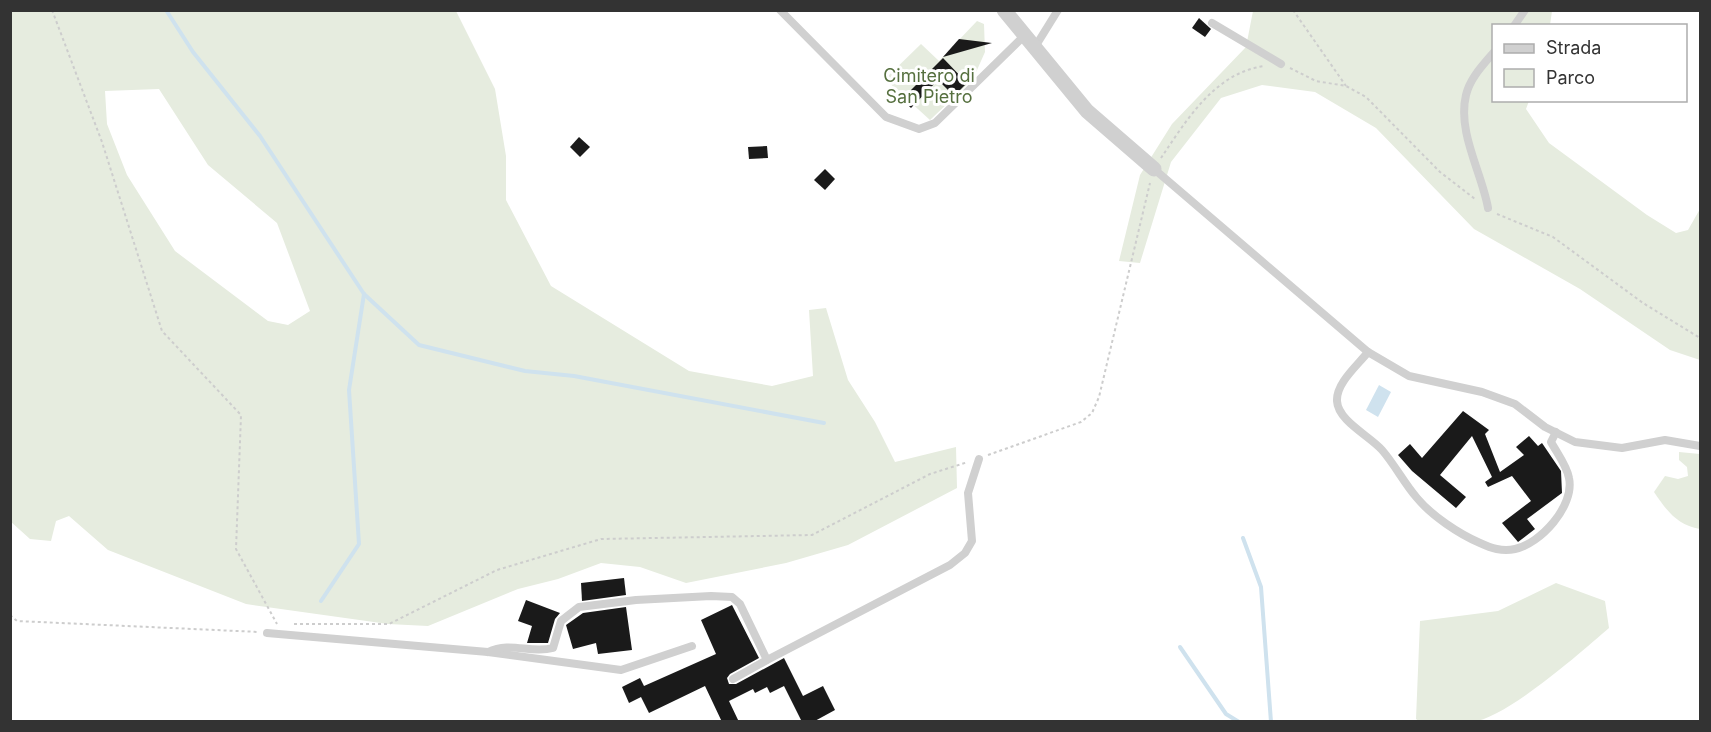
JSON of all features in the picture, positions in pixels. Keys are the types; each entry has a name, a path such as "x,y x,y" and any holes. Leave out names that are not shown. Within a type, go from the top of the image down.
{"street":[{"path":"1004,10 1087,111 1154,169"}],"lane":[{"path":"780,10 886,117 919,129 934,123 1030,41 1058,10"},
{"path":"1515,24 1525,10"},
{"path":"1212,22 1281,64"},
{"path":"1488,208 1464,114 1466,94 1475,76 1492,55"},
{"path":"1154,169 1368,352 1409,376 1482,392 1515,404 1575,442 1622,448 1665,440 1701,446"},
{"path":"1368,352 1339,388 1337,402 1344,416 1381,449 1418,500 1450,525 1478,542 1498,550 1516,549 1533,542 1556,518 1567,499 1570,479 1551,442 1556,432"},
{"path":"733,679 950,565 965,553 972,541 969,493 979,459"},
{"path":"488,652 500,646 513,646 539,652 553,648 561,621 579,607 636,600 711,596 732,597 740,604 767,660"},
{"path":"267,633 488,652 621,670 692,646"}],"path":[{"path":"10,615 17,621 267,633 277,624 236,549 241,415 162,331 102,142 52,10"},
{"path":"1293,10 1346,86"},
{"path":"288,624 388,624 498,570 601,539 812,535 930,474 1081,422 1092,413 1100,398 1154,169 1215,88 1236,74 1281,64 1317,81 1346,86 1366,97 1440,172 1503,219 1553,237 1642,303 1701,338"}],"green space":[{"path":"11,10 456,11 495,89 506,156 506,200 551,286 689,371 772,386 813,376 809,310 826,308 848,380 875,422 895,462 956,447 957,488 848,545 786,563 686,583 640,567 601,563 558,579 518,589 428,626 388,624 246,604 108,550 69,516 56,521 51,541 30,539 10,521","holes":["159,89 208,165 277,223 310,311 288,325 268,321 175,251 127,175 107,124 105,91"]},
{"path":"1253,11 1552,11 1550,24 1492,24 1492,102 1529,102 1526,109 1549,143 1647,215 1676,233 1688,230 1700,209 1700,360 1670,350 1580,289 1474,229 1376,128 1315,92 1262,85 1221,98 1171,162 1140,263 1119,261 1140,175 1172,124 1246,47"},
{"name":"Cimitero di San Pietro","path":"977,21 984,24 985,52 973,79 930,120 885,79 921,44 939,61"},
{"path":"1679,452 1700,454 1700,529 1679,521 1654,492 1665,476 1678,479 1688,476 1687,467 1679,460"},
{"path":"1556,583 1605,601 1609,628 1543,683 1487,718 1472,722 1420,722 1416,719 1420,621 1498,611"}],"water":[{"path":"1379,385 1391,392 1378,417 1366,410"}],"building":[{"path":"1199,18 1211,29 1205,37 1192,28"},
{"path":"959,39 992,43 943,57"},
{"path":"943,58 967,83 954,96 938,80 911,108 902,99"},
{"path":"579,137 590,147 580,157 570,147"},
{"path":"767,146 768,158 749,159 748,147"},
{"path":"825,169 835,179 825,190 814,180"},
{"path":"1463,411 1489,430 1485,434 1500,472 1524,455 1516,447 1529,436 1538,446 1542,443 1561,471 1562,493 1527,519 1535,529 1518,542 1502,523 1531,501 1512,476 1488,487 1485,482 1492,477 1472,436 1440,475 1466,497 1456,508 1412,471 1398,455 1410,444 1422,458"},
{"path":"624,578 626,595 582,601 581,583"},
{"path":"526,600 560,613 555,619 548,643 527,643 532,626 518,621"},
{"path":"732,605 759,658 730,674 727,678 729,684 736,684 784,658 803,696 823,686 835,710 813,722 802,722 784,686 770,693 767,687 755,693 753,689 729,701 739,722 722,722 705,686 649,713 641,697 629,703 622,687 640,678 644,686 716,654 701,620"},
{"path":"626,607 632,650 598,654 596,643 573,649 566,625 583,613"}],"waterway":[{"path":"166,10 193,52 260,136 364,294 419,345 525,371 574,376 824,423"},
{"path":"321,601 359,544 349,390 364,294"},
{"path":"1243,538 1261,587 1271,722"},
{"path":"1180,647 1226,714 1239,722"}]}
